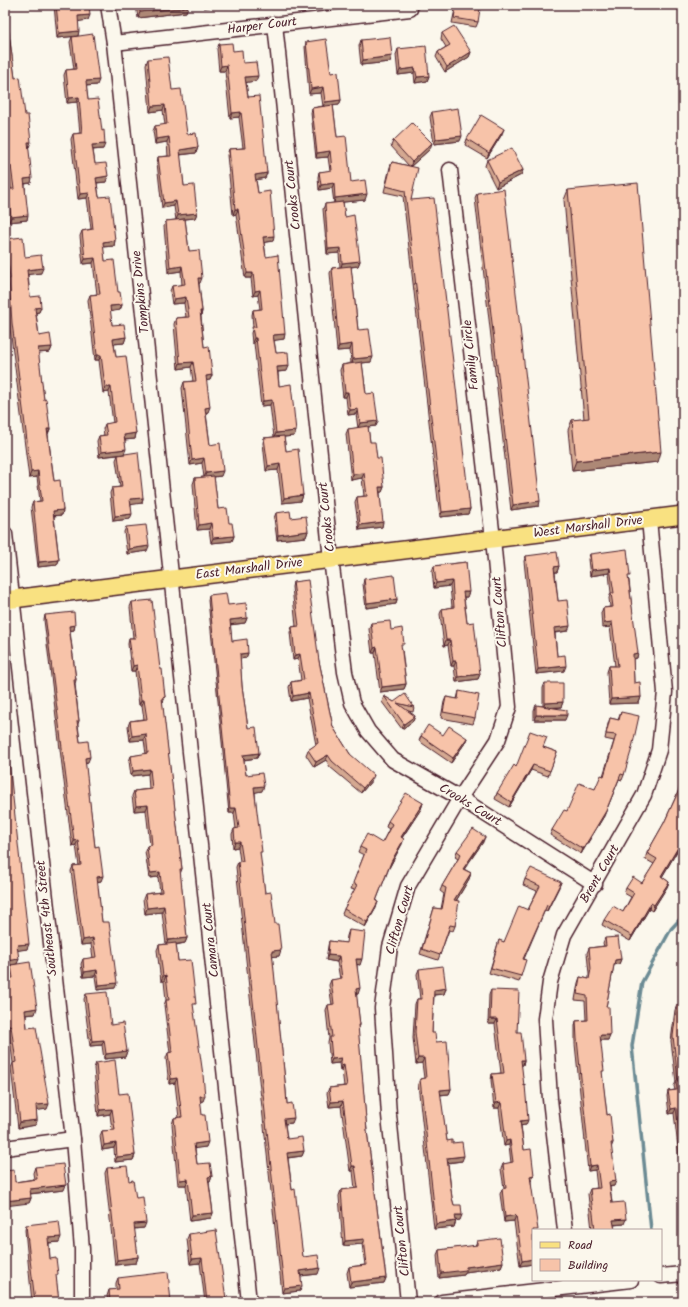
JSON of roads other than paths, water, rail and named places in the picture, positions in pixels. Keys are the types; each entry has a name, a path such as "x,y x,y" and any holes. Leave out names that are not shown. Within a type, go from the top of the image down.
{"main road":[{"name":"West Marshall Drive","path":"493,539 683,515"},
{"name":"East Marshall Drive","path":"9,599 493,539"}],"street":[{"name":"Tompkins Drive","path":"108,5 114,43 172,579"},
{"name":"Harper Court","path":"114,43 410,9"},
{"name":"Crooks Court","path":"275,24 331,559 344,672 352,703 368,731 393,760 460,798 595,884"},
{"name":"Family Circle","path":"450,170 493,539"},
{"name":"Brent Court","path":"565,1229 550,1098 545,1020 550,982 564,935 595,884 644,795 659,750 665,692 649,519"},
{"name":"Southeast 4th Street","path":"5,534 9,599 73,1139 82,1249 82,1302"},
{"name":"Clifton Court","path":"408,1302 389,1115 382,1008 390,947 408,886 460,798 498,740 509,707 493,539"},
{"name":"Camara Court","path":"172,579 249,1302"},
{"path":"5,1148 73,1139"},
{"path":"662,1276 683,1274"},
{"path":"442,1302 570,1283 611,1281"}],"waterway":[{"path":"651,1229 632,1046 642,982 671,929 683,916"}]}
